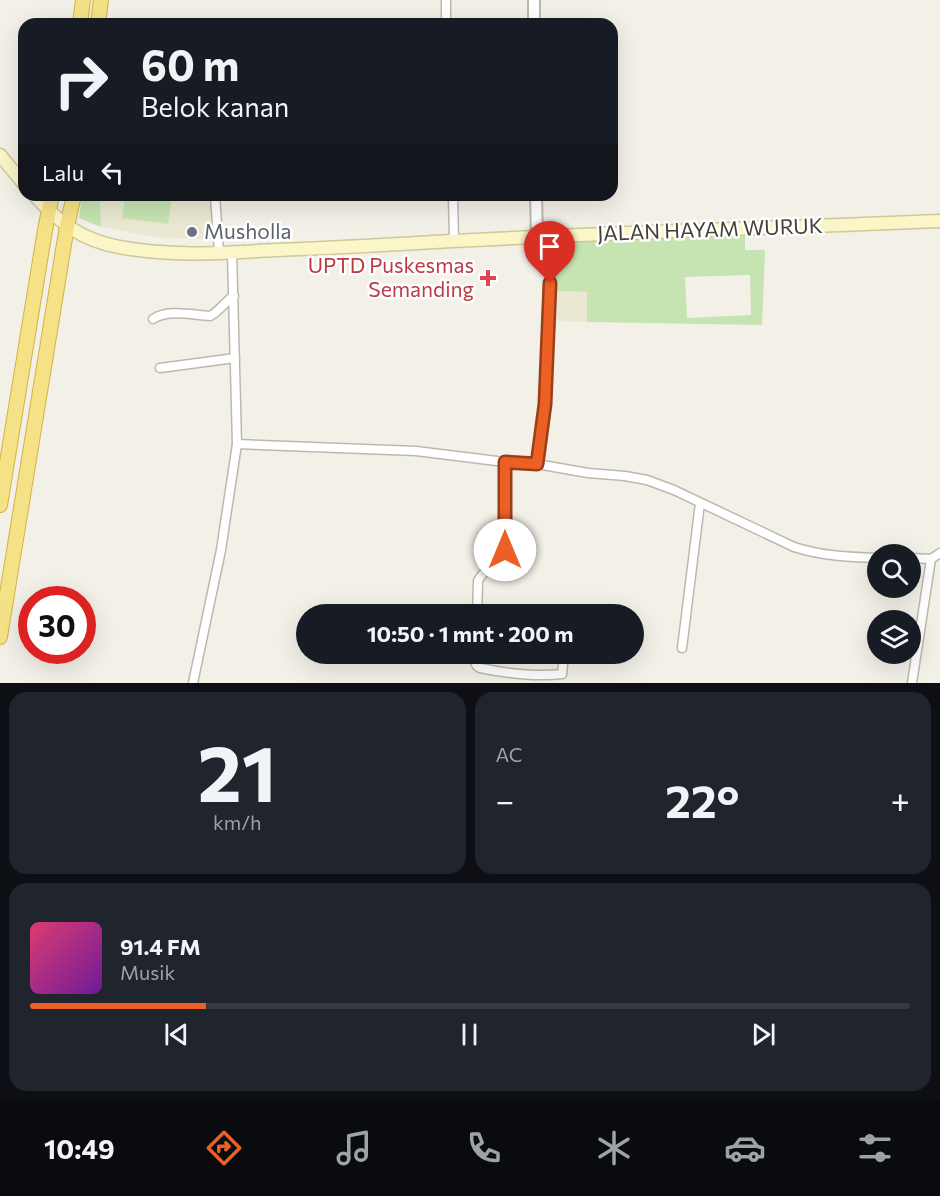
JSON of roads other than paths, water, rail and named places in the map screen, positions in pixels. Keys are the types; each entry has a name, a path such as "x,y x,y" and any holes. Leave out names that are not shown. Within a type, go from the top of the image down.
{"highway":[{"path":"81,18 83,0"},
{"path":"99,18 101,0"},
{"path":"0,637 57,218 53,201"},
{"path":"0,505 57,218 70,201"}],"main road":[{"path":"0,155 18,177"},
{"name":"JALAN HAYAM WURUK","path":"40,201 57,218 80,234 116,247 151,252 226,253 940,221"}],"street":[{"path":"446,0 446,18"},
{"path":"534,0 534,18"},
{"path":"193,683 221,550 237,444 234,296 216,201"},
{"path":"453,201 454,241"},
{"path":"537,201 550,301 545,404 537,464"},
{"path":"153,320 159,315 172,314 210,316 234,296"},
{"path":"160,368 235,358"},
{"path":"237,444 416,451 625,476 647,480 674,490 807,552 834,557 867,558"},
{"path":"477,604 480,576 499,561 505,550 505,462"},
{"path":"682,648 700,503"},
{"path":"921,559 931,559 940,553"},
{"path":"912,683 931,559"},
{"path":"475,664 480,668 520,674 550,675 562,674 563,664"}],"place":[{"name":"Musholla","path":"192,232"},
{"name":"UPTD Puskesmas Semanding","path":"488,278"}]}
